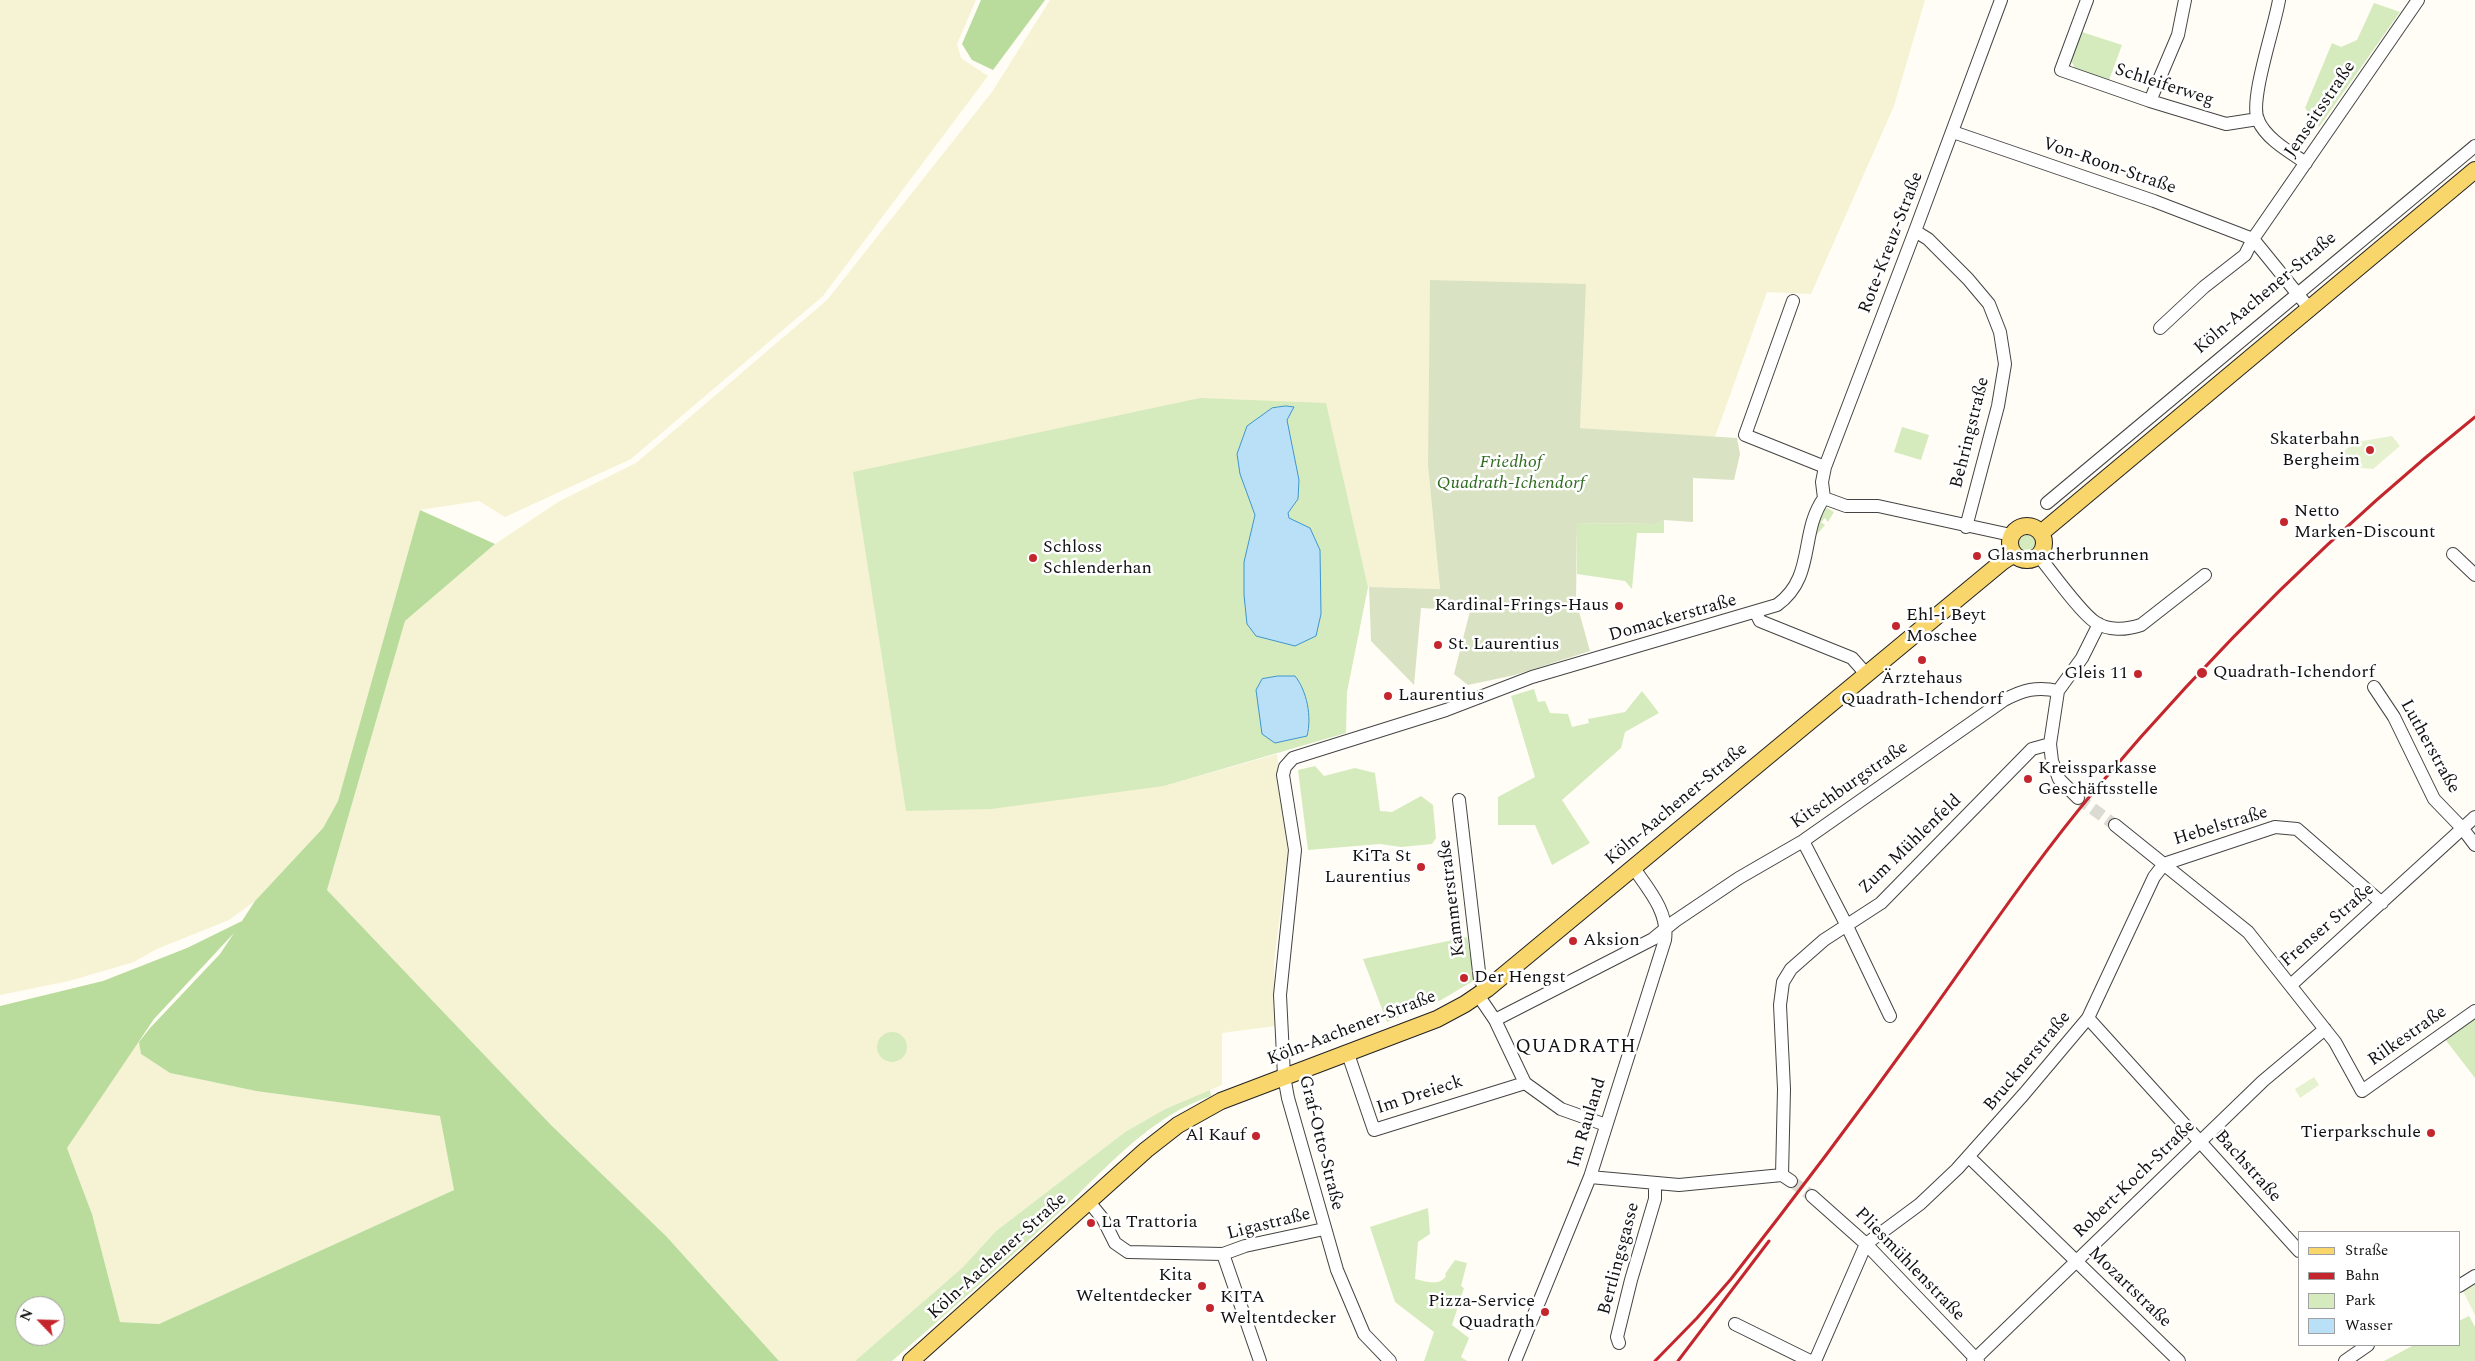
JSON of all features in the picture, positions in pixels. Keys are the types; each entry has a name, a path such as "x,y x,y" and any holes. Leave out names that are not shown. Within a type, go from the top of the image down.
{"main road":[{"path":"2041,533 2475,170"},
{"path":"2028,526 2041,533 2044,542 2038,555 2023,560 2014,554 2010,546 2011,535 2018,528 2028,526"},
{"name":"Köln-Aachener-Straße","path":"911,1361 1146,1150 1178,1125 1221,1101 1437,1019 1482,992 2014,554"}],"street":[{"name":"Rote-Kreuz-Straße","path":"1824,498 1822,482 1824,467 1916,231 2001,0"},
{"name":"Schleiferweg","path":"2087,0 2061,70 2150,101 2226,124 2258,119"},
{"path":"2150,101 2178,35 2185,0"},
{"path":"2279,0 2258,94 2258,119 2268,134 2306,163"},
{"name":"Jenseitsstraße","path":"2253,239 2418,0"},
{"name":"Von-Roon-Straße","path":"1952,132 2163,205 2253,239"},
{"name":"Köln-Aachener-Straße","path":"2047,503 2475,146"},
{"name":"Behringstraße","path":"1916,231 1928,239 1968,279 1989,304 2000,332 2005,364 1998,406 1966,526"},
{"path":"2160,328 2204,287 2245,255 2253,239 2309,308"},
{"path":"1794,301 1744,435 1824,467"},
{"path":"2084,473 2089,492"},
{"path":"1824,498 1846,506 1878,506 2011,535"},
{"name":"Domackerstraße","path":"1285,767 1293,758 1446,710 1532,677 1777,605 1797,583 1804,568 1813,516 1824,498"},
{"path":"2453,554 2475,575"},
{"path":"2038,555 2089,617 2099,624 2124,629 2140,625 2204,575"},
{"path":"1756,612 1760,621 1852,658 1867,675"},
{"path":"2078,798 2059,779 2052,761 2050,744 2058,691 2082,658 2099,624"},
{"name":"Kitschburgstraße","path":"1495,1020 1653,939 1739,878 1803,841 2004,700 2025,689 2038,687 2058,691"},
{"name":"Lutherstraße","path":"2374,687 2394,717 2434,799 2463,828 2475,845"},
{"name":"Zum Mühlenfeld","path":"1655,1183 1680,1185 1787,1178 1780,1006 1783,982 1791,969 1824,940 1846,924 1882,903 2032,749 2050,744"},
{"name":"Graf-Otto-Straße","path":"1285,767 1283,775 1295,850 1280,995 1284,1076 1324,1229 1337,1270 1364,1334 1390,1361"},
{"name":"Kammerstraße","path":"1459,800 1482,992 1525,1083 1561,1109 1606,1125"},
{"name":"Frenser Straße","path":"2115,825 2248,932 2292,984 2475,817"},
{"name":"Hebelstraße","path":"2164,864 2275,827 2287,827 2296,829 2382,903"},
{"path":"1803,841 1846,924 1890,1016"},
{"name":"Brucknerstraße","path":"1866,1244 1920,1204 1968,1157 2088,1018 2154,877 2164,864"},
{"path":"1633,867 1658,903 1667,928"},
{"name":"Im Rauland","path":"1515,1361 1590,1177 1667,928"},
{"path":"2292,984 2325,1029"},
{"name":"Rilkestraße","path":"2325,1029 2335,1042 2362,1092 2475,1011"},
{"name":"Bachstraße","path":"2088,1018 2298,1250"},
{"name":"Robert-Koch-Straße","path":"1975,1360 2075,1261 2263,1081 2325,1029"},
{"name":"Im Dreieck","path":"1348,1054 1374,1130 1525,1083"},
{"name":"Mozartstraße","path":"1968,1157 2179,1361"},
{"path":"1590,1177 1655,1183"},
{"name":"Bertlingsgasse","path":"1620,1343 1617,1337 1631,1280 1655,1199 1655,1183"},
{"name":"Pliesmühlenstraße","path":"1812,1196 1866,1244 1975,1360"},
{"path":"1089,1202 1103,1219 1115,1243 1128,1252 1223,1254 1260,1361"},
{"name":"Ligastraße","path":"1223,1254 1244,1246 1324,1229"},
{"path":"1815,1361 1866,1244"},
{"path":"2460,1285 2475,1276"},
{"path":"1735,1324 1810,1361"},
{"path":"2345,1361 2367,1346"}],"shaded area":[{"path":"0,0 976,0 957,44 961,58 988,76 823,296 631,459 505,517 479,501 420,510 397,602 338,801 323,828 255,901 229,920 157,949 134,962 69,981 0,995"},
{"path":"1050,0 1925,0 1894,106 1811,294 1767,292 1715,437 1580,428 1428,466 1440,589 1368,587 1325,403 1164,786 1277,754 1288,851 1274,962 1275,1026 1222,1033 1222,1085 1165,1109 1125,1132 996,1231 963,1267 855,1361 779,1361 666,1236 552,1126 327,890 405,621 495,544 558,502 636,463 827,300 992,92"},
{"path":"139,1040 141,1054 170,1073 256,1091 441,1116 454,1190 159,1324 120,1322 92,1214 67,1148"}],"green space":[{"path":"981,0 1045,0 993,70 972,60 962,44"},
{"path":"2374,3 2400,12 2319,127 2305,108 2332,43 2341,47 2357,40"},
{"path":"2079,31 2122,45 2108,83 2077,72 2069,57"},
{"name":"Friedhof Quadrath-Ichendorf","path":"1430,280 1586,284 1580,428 1737,438 1740,454 1734,480 1693,478 1693,522 1664,520 1656,524 1577,523 1576,601 1590,651 1515,675 1468,685 1454,674 1470,611 1421,608 1414,685 1371,641 1369,587 1440,589 1428,466"},
{"path":"1200,398 1326,403 1368,587 1347,692 1346,733 1164,786 991,809 906,811 853,472"},
{"path":"1902,427 1929,435 1921,460 1894,452"},
{"name":"Skaterbahn Bergheim","path":"2392,436 2400,446 2373,469 2351,467 2340,454 2356,442"},
{"path":"1827,508 1834,512 1828,522 1825,518 1821,522 1825,525 1813,539 1823,510"},
{"path":"420,510 495,544 405,621 327,890 552,1126 666,1236 779,1361 0,1361 0,1006 103,981 187,948 242,921 255,901 323,828 338,801","holes":["234,933 220,954 150,1028 139,1042 141,1054 170,1073 256,1091 440,1116 454,1190 159,1324 120,1322 92,1214 67,1148 154,1019"]},
{"path":"1664,520 1664,533 1637,533 1632,589 1625,581 1577,574 1577,523 1656,524"},
{"path":"2023,532 2031,532 2038,539 2038,547 2031,554 2023,554 2016,547 2016,539"},
{"path":"1534,689 1538,702 1545,701 1550,713 1568,714 1572,727 1589,723 1588,719 1625,712 1642,691 1659,713 1625,732 1621,748 1562,800 1590,843 1552,865 1535,825 1498,825 1498,797 1535,777 1511,696"},
{"path":"1315,766 1324,776 1355,768 1375,773 1380,811 1392,812 1421,796 1433,805 1436,838 1432,844 1401,847 1380,844 1308,850 1298,770"},
{"path":"1467,937 1475,980 1441,1000 1387,1022 1363,959"},
{"path":"2475,1016 2475,1078 2444,1038"},
{"path":"892,1032 903,1036 907,1047 903,1058 892,1062 881,1058 877,1047 881,1036"},
{"path":"2314,1077 2319,1085 2300,1098 2295,1089"},
{"path":"1210,1090 1211,1096 1190,1104 1170,1115 1133,1142 1024,1245 892,1361 855,1361 963,1267 996,1231 1125,1132 1165,1109"},
{"path":"1428,1208 1430,1234 1418,1242 1415,1279 1432,1282 1440,1281 1446,1276 1445,1274 1455,1260 1467,1263 1461,1286 1464,1288 1452,1325 1469,1338 1461,1357 1467,1361 1424,1361 1434,1332 1395,1302 1370,1227"},
{"path":"2475,1283 2475,1315 2463,1291"},
{"path":"2469,1316 2475,1327 2475,1361 2384,1361 2412,1346 2460,1346 2460,1320"}],"water":[{"path":"1294,407 1287,420 1299,480 1298,499 1288,513 1289,518 1310,528 1320,550 1321,614 1316,636 1295,646 1256,636 1247,624 1244,595 1244,562 1255,515 1240,474 1237,454 1247,426 1272,408"},
{"path":"1278,676 1295,676 1303,689 1309,721 1307,736 1275,743 1262,734 1256,690 1262,679"}],"tunnel":[{"path":"2078,798 2115,825"},
{"path":"1791,1181 1812,1196"}],"railway":[{"path":"1655,1361 1697,1318 1755,1248 1921,1026 2049,847 2095,790 2183,690 2276,594 2373,503 2475,417"},
{"path":"1678,1361 1769,1241"}],"place":[{"name":"Skaterbahn Bergheim","path":"2370,450"},
{"name":"Netto Marken-Discount","path":"2284,522"},
{"name":"Glasmacherbrunnen","path":"1977,556"},
{"name":"Schloss Schlenderhan","path":"1033,558"},
{"name":"Kardinal-Frings-Haus","path":"1619,606"},
{"name":"Ehl-i Beyt Moschee","path":"1896,626"},
{"name":"St. Laurentius","path":"1438,645"},
{"name":"Ärztehaus Quadrath-Ichendorf","path":"1922,660"},
{"name":"Quadrath-Ichendorf","path":"2202,673"},
{"name":"Gleis 11","path":"2138,674"},
{"name":"Laurentius","path":"1388,696"},
{"name":"Kreissparkasse Geschäftsstelle","path":"2028,779"},
{"name":"KiTa St Laurentius","path":"1421,867"},
{"name":"Aksion","path":"1573,941"},
{"name":"Der Hengst","path":"1464,978"},
{"name":"Tierparkschule","path":"2431,1133"},
{"name":"Al Kauf","path":"1256,1136"},
{"name":"La Trattoria","path":"1091,1223"},
{"name":"Kita Weltentdecker","path":"1202,1286"},
{"name":"KITA Weltentdecker","path":"1210,1308"},
{"name":"Pizza-Service Quadrath","path":"1545,1312"}],"district":[{"name":"QUADRATH","path":"1576,1048"}]}
